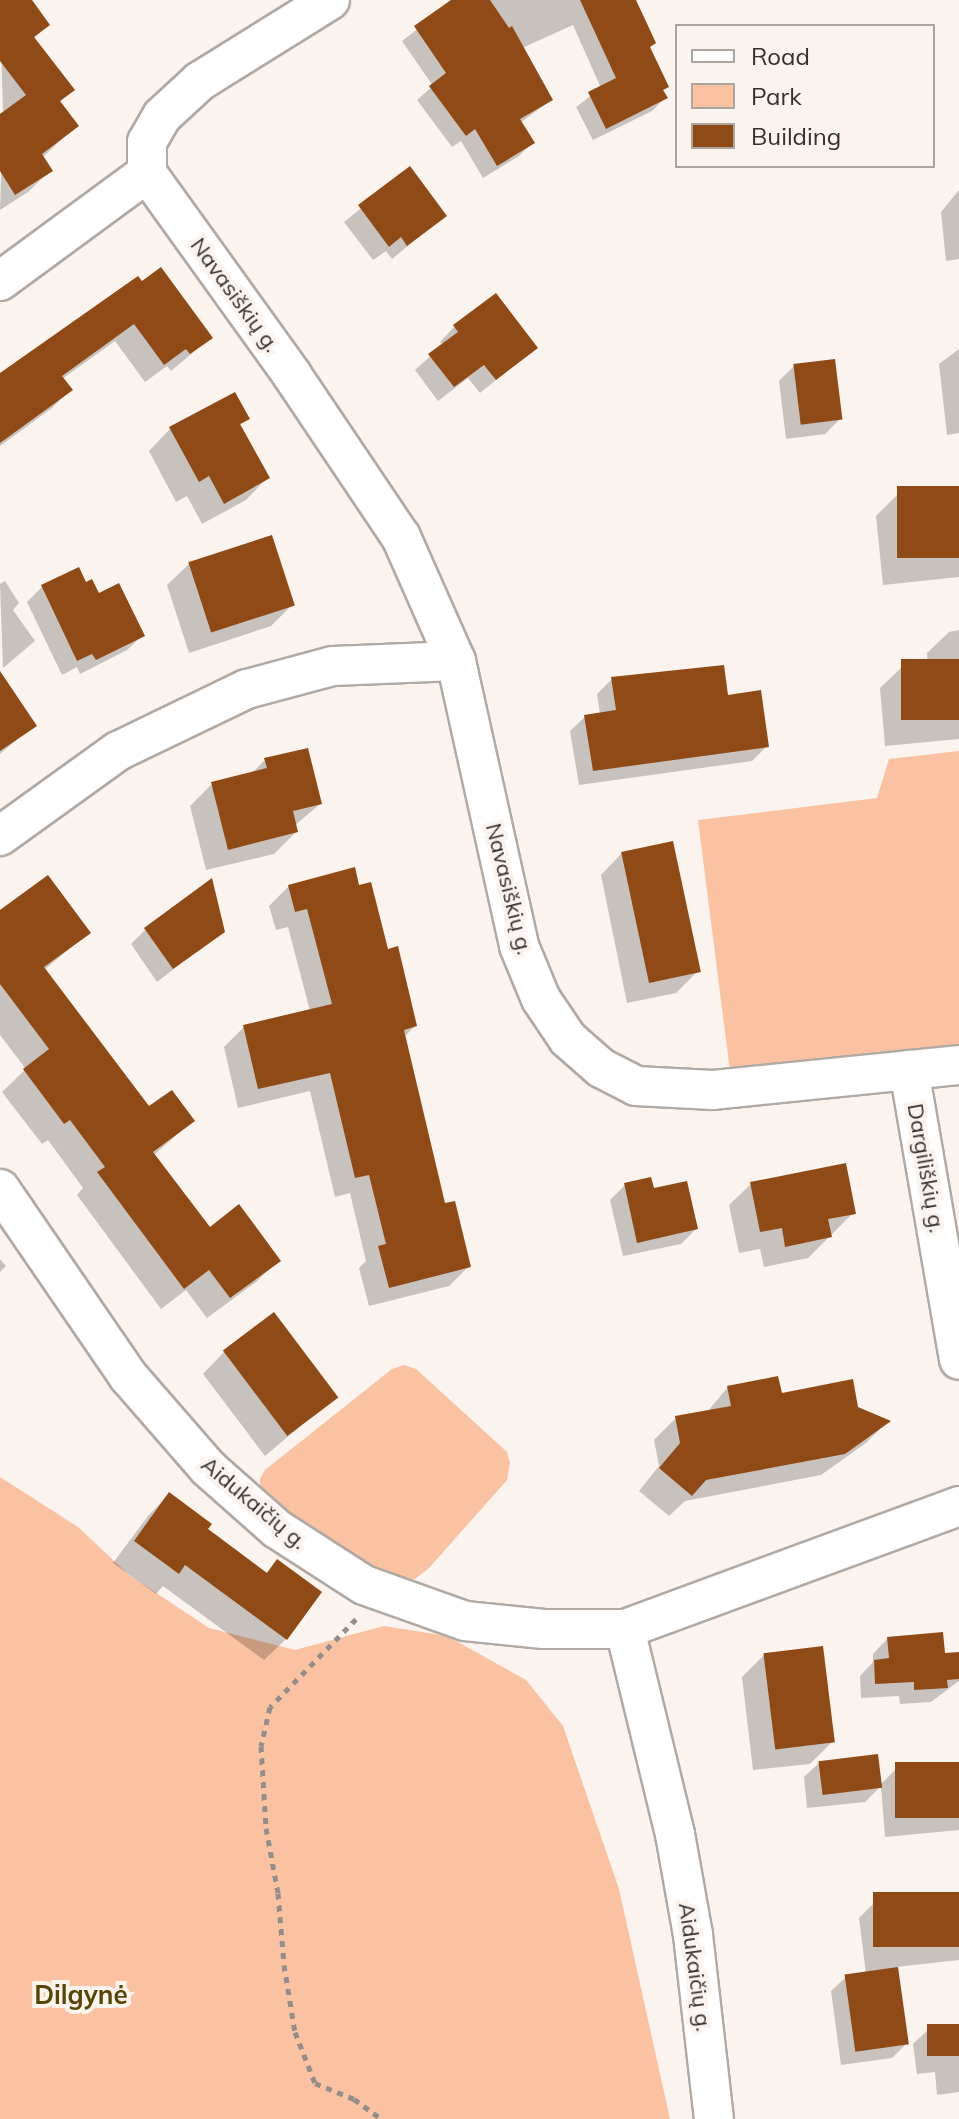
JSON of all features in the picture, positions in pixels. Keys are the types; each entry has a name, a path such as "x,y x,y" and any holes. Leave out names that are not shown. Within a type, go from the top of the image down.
{"street":[{"path":"0,281 147,173 147,142 162,116 200,81 330,0"},
{"name":"Navasiškių g.","path":"147,173 401,537 456,661 519,946 541,999 568,1039 601,1068 636,1086 713,1090 959,1065"},
{"path":"0,836 118,751 247,689 333,666 456,661"},
{"name":"Dargiliškių g.","path":"909,1070 959,1360"},
{"name":"Aidukaičių g.","path":"0,1189 128,1376 208,1468 277,1529 376,1589 465,1621 544,1629 625,1629 959,1506"},
{"name":"Aidukaičių g.","path":"625,1629 675,1834 693,1935 714,2119"}],"path":[{"path":"376,1589 368,1605 270,1707 261,1746 266,1828 278,1893 284,1965 295,2032 315,2083 354,2099 382,2119"}],"green space":[{"path":"959,751 959,1044 730,1071 698,820 877,798 889,759"},
{"path":"404,1365 416,1369 507,1452 510,1463 507,1480 429,1568 415,1579 396,1583 340,1555 272,1504 260,1489 260,1479 265,1470 392,1369"},
{"path":"0,1477 78,1527 129,1575 209,1628 295,1650 384,1626 447,1636 526,1680 563,1726 619,1889 670,2119 0,2119"}],"building":[{"path":"0,0 32,0 50,25 34,37 75,90 60,101 79,126 42,154 53,171 15,195 0,171 0,114 26,95 0,61"},
{"path":"451,0 490,0 509,28 512,26 553,100 520,119 535,143 497,166 475,129 466,136 429,86 446,73 414,26"},
{"path":"580,0 636,0 656,43 650,47 669,87 663,90 668,98 606,129 588,92 616,78"},
{"path":"410,166 447,216 407,246 401,237 389,247 358,205"},
{"path":"161,267 213,338 190,354 186,349 164,365 134,324 62,376 73,390 0,443 0,373 138,276 142,281"},
{"path":"496,293 538,348 496,380 484,365 454,387 428,354 458,332 453,325"},
{"path":"835,359 842,420 801,425 793,364"},
{"path":"235,392 250,419 240,424 270,478 224,504 209,476 199,482 169,427"},
{"path":"897,486 959,486 959,558 897,558"},
{"path":"272,535 295,605 211,633 188,562"},
{"path":"79,567 86,582 92,579 99,593 119,583 145,636 96,660 92,654 77,661 41,585"},
{"path":"901,659 959,659 959,720 901,720"},
{"path":"724,665 728,695 761,690 769,747 593,771 584,715 616,710 611,677"},
{"path":"0,671 37,726 0,751"},
{"path":"308,748 322,804 293,811 298,832 228,850 211,782 267,768 264,758"},
{"path":"673,841 701,972 649,983 621,852"},
{"path":"355,867 359,885 371,882 388,949 398,946 417,1026 404,1030 445,1203 455,1201 471,1267 389,1288 378,1246 386,1244 369,1175 355,1178 330,1073 258,1089 243,1025 332,1004 307,909 295,912 288,885"},
{"path":"48,875 91,933 44,967 149,1106 172,1090 195,1121 153,1152 210,1227 239,1204 281,1261 230,1298 209,1270 184,1289 97,1172 105,1167 70,1120 64,1124 23,1069 49,1049 0,984 0,910"},
{"path":"212,878 225,932 173,969 144,928"},
{"path":"846,1163 856,1214 828,1219 832,1237 785,1247 782,1228 760,1232 750,1182"},
{"path":"651,1177 654,1188 687,1181 698,1229 637,1243 624,1183"},
{"path":"274,1312 338,1397 287,1436 223,1351"},
{"path":"778,1376 782,1393 853,1379 858,1407 891,1421 845,1454 706,1480 692,1496 659,1468 680,1443 675,1416 731,1406 727,1386"},
{"path":"169,1492 212,1524 208,1529 267,1573 277,1559 322,1592 287,1640 185,1565 179,1574 134,1541"},
{"path":"943,1632 945,1653 959,1652 959,1679 947,1680 948,1688 914,1690 914,1682 875,1684 874,1660 889,1658 887,1637"},
{"path":"823,1646 835,1742 775,1750 763,1653"},
{"path":"878,1754 882,1788 823,1795 818,1761"},
{"path":"895,1762 959,1762 959,1818 895,1818"},
{"path":"873,1892 959,1892 959,1947 873,1947"},
{"path":"898,1967 909,2044 855,2052 845,1975"},
{"path":"927,2024 959,2024 959,2056 927,2056"}],"district":[{"name":"Dilgynė","path":"81,1995"}]}
